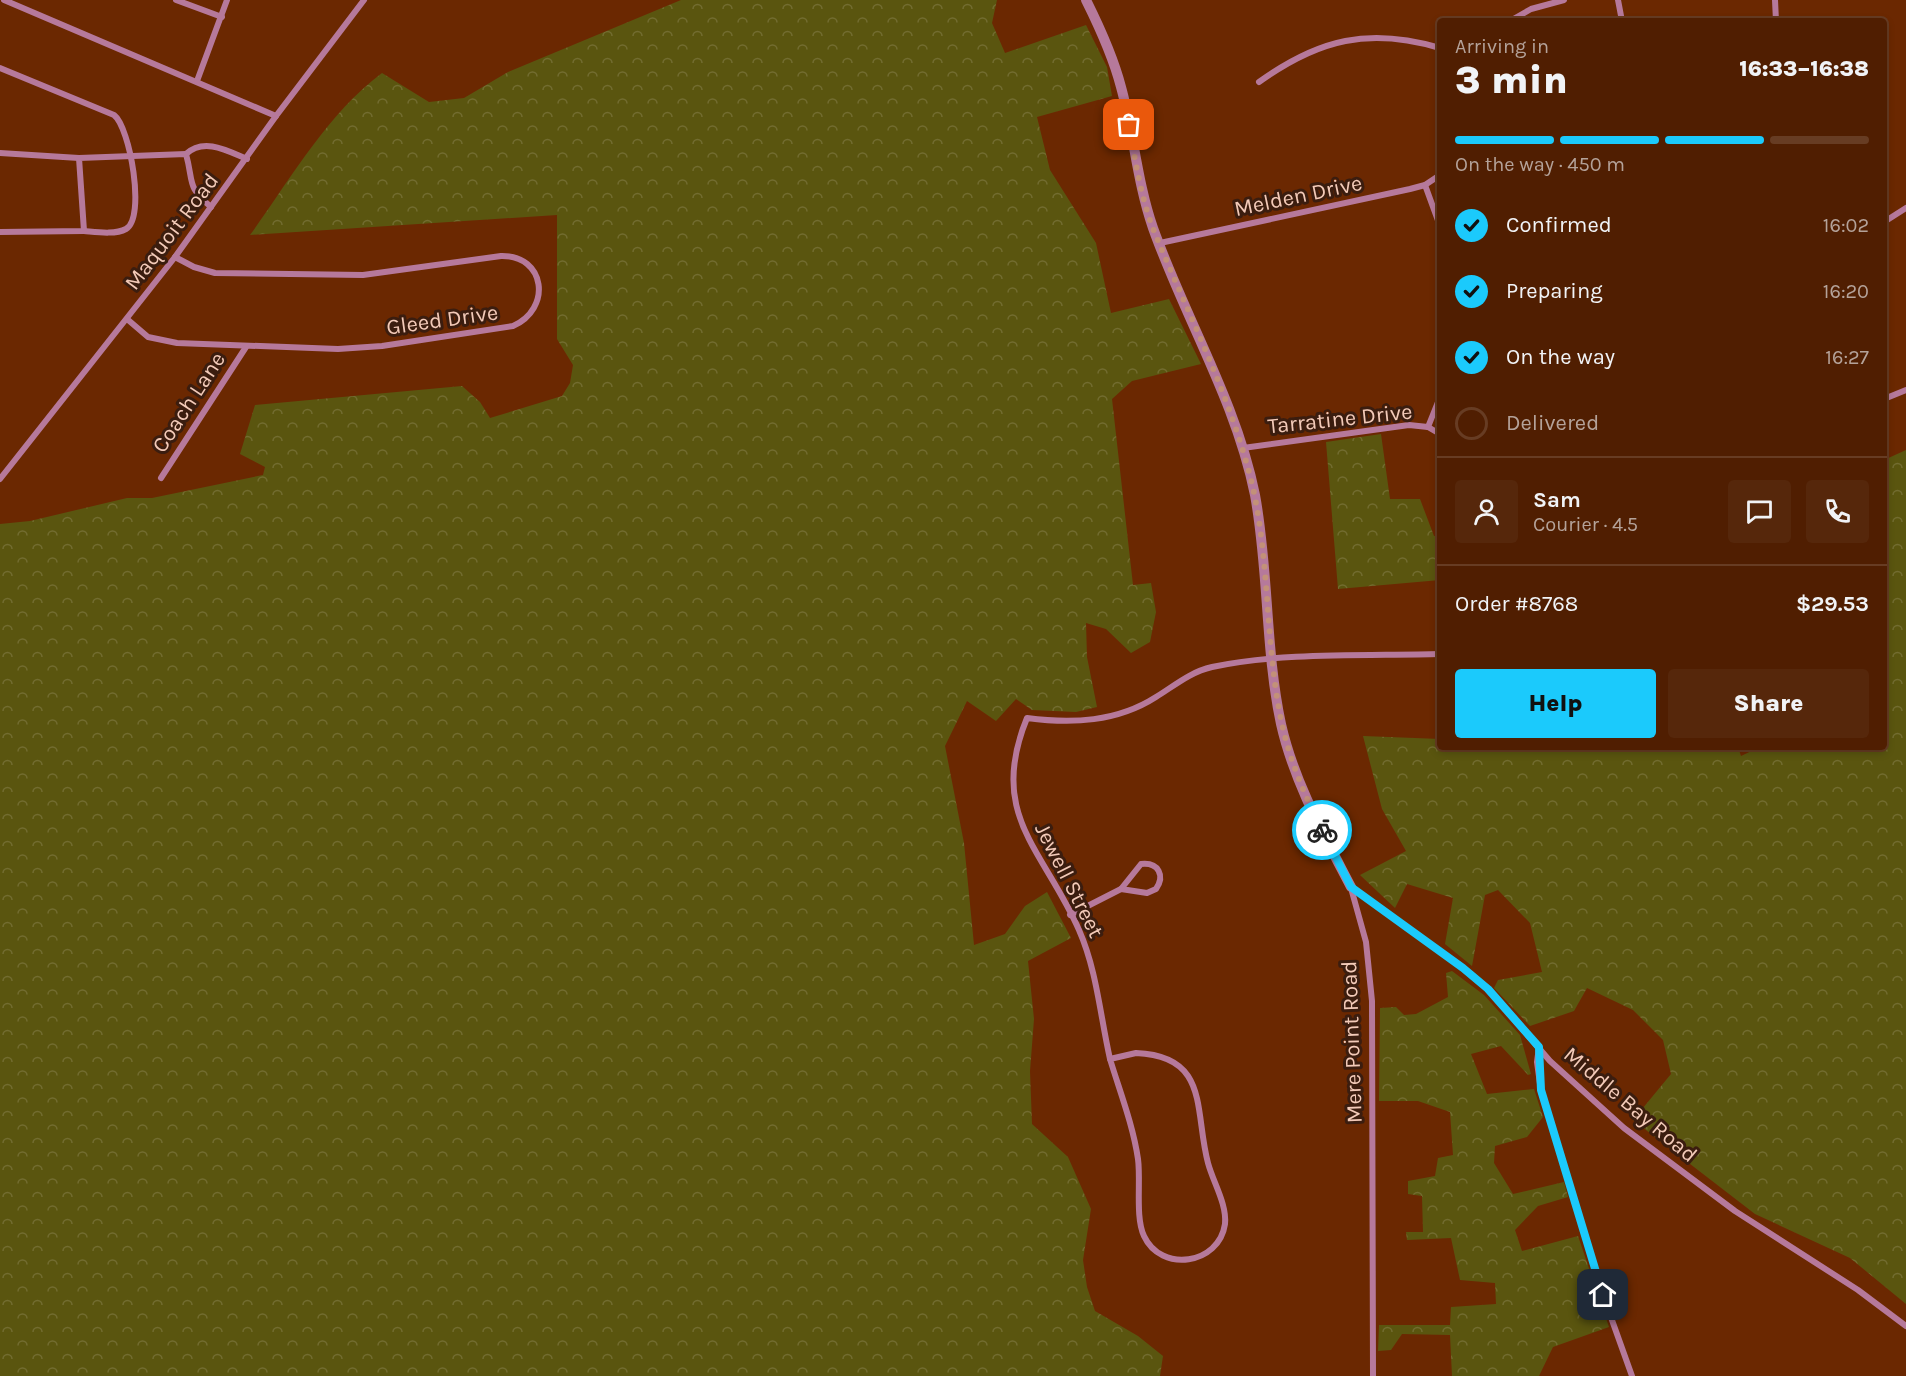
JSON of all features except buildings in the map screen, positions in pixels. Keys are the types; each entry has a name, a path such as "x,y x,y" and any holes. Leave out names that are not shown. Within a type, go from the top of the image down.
{"street":[{"path":"4,0 276,116"},
{"path":"176,0 222,17"},
{"path":"197,81 227,0"},
{"name":"Maquoit Road","path":"0,479 175,257 276,116 364,0"},
{"name":"Mere Point Road","path":"1086,0 1110,50 1126,106 1140,184 1160,243 1243,448 1258,515 1281,722 1291,760 1351,887 1366,942 1373,1011 1373,1376"},
{"path":"1515,18 1531,9 1564,0"},
{"path":"1618,0 1621,18"},
{"path":"1775,0 1776,18"},
{"path":"1259,82 1282,65 1309,52 1367,38 1397,37 1437,47"},
{"path":"0,68 114,115 125,128 136,204 133,223 126,230 0,232"},
{"path":"0,153 79,158 186,154 196,147 211,146 247,159"},
{"path":"186,154 191,186 195,194 211,207"},
{"path":"79,158 84,231"},
{"name":"Melden Drive","path":"1160,243 1425,185 1437,177"},
{"path":"1425,185 1437,218"},
{"path":"1887,220 1906,208"},
{"name":"Gleed Drive","path":"127,319 148,337 163,340 246,347 353,349 499,329 520,323 532,313 539,296 538,286 528,263 508,255 363,275 215,273 194,267 175,257"},
{"name":"Coach Lane","path":"161,478 246,347"},
{"path":"1887,398 1906,390"},
{"path":"1428,427 1437,404"},
{"name":"Tarratine Drive","path":"1243,448 1357,430 1409,425 1428,427 1437,432"},
{"path":"1273,659 1437,654"},
{"name":"Jewell Street","path":"1110,1059 1136,1053 1164,1057 1183,1070 1194,1083 1199,1101 1207,1160 1225,1215 1225,1224 1218,1241 1201,1257 1187,1260 1166,1257 1154,1249 1144,1236 1141,1227 1140,1178 1134,1138 1110,1059 1094,975 1070,915 1032,850 1017,814 1014,775 1028,718 1070,722 1114,716 1142,705 1181,680 1209,668 1273,659"},
{"path":"1070,915 1121,889 1142,864 1152,864 1159,869 1160,882 1152,892 1121,889"},
{"name":"Middle Bay Road","path":"1351,887 1463,968 1488,989 1563,1073 1624,1128 1735,1211 1857,1290 1906,1326"},
{"path":"1539,1047 1541,1090 1603,1295 1632,1376"}],"green space":[{"path":"681,0 997,0 992,23 1005,53 1086,25 1107,67 1112,96 1037,117 1050,170 1096,243 1111,313 1169,299 1201,364 1132,381 1112,399 1133,585 1151,583 1156,612 1150,642 1131,653 1106,629 1086,623 1087,657 1097,707 1076,712 1032,710 1016,699 996,721 967,701 945,746 964,843 974,945 1005,934 1025,906 1047,892 1071,938 1028,961 1034,1019 1030,1071 1032,1124 1068,1157 1091,1209 1083,1260 1087,1287 1095,1311 1138,1336 1163,1356 1160,1376 0,1376 0,524 30,521 127,498 152,498 263,475 265,467 240,454 255,405 462,386 480,402 490,418 562,396 570,383 573,365 557,339 557,215 250,235 327,128 362,89 382,73 429,102 464,98 508,72"},
{"path":"1381,434 1390,499 1420,499 1434,536 1437,536 1437,580 1338,589 1326,442"},
{"path":"1906,450 1906,1304 1850,1258 1755,1214 1633,1120 1671,1074 1663,1040 1633,1010 1587,988 1574,1011 1530,1026 1494,988 1498,980 1542,972 1530,923 1498,890 1485,895 1472,966 1445,944 1453,898 1407,884 1395,908 1360,875 1406,851 1382,809 1363,736 1437,739 1437,750 1739,750 1741,756 1754,750 1887,750 1887,459"},
{"path":"1452,971 1484,995 1520,1035 1531,1074 1528,1075 1501,1046 1471,1054 1487,1094 1534,1089 1543,1117 1527,1137 1495,1146 1494,1163 1513,1194 1564,1182 1568,1197 1538,1206 1515,1230 1522,1251 1578,1236 1609,1327 1553,1347 1539,1376 1452,1376 1450,1335 1402,1334 1391,1350 1378,1351 1379,1325 1450,1325 1451,1307 1496,1304 1495,1283 1460,1280 1451,1238 1407,1240 1406,1232 1423,1232 1422,1196 1408,1194 1408,1181 1435,1176 1438,1158 1453,1155 1450,1112 1418,1101 1379,1101 1380,1008 1396,1007 1404,1015 1416,1014 1448,997 1446,973"}],"way so far":[{"path":"1129,125 1140,184 1154,231 1243,448 1261,535 1281,722 1291,760 1322,830"}],"route":[{"path":"1322,830 1351,887 1463,968 1488,989 1539,1047 1541,1090 1603,1295"}]}
